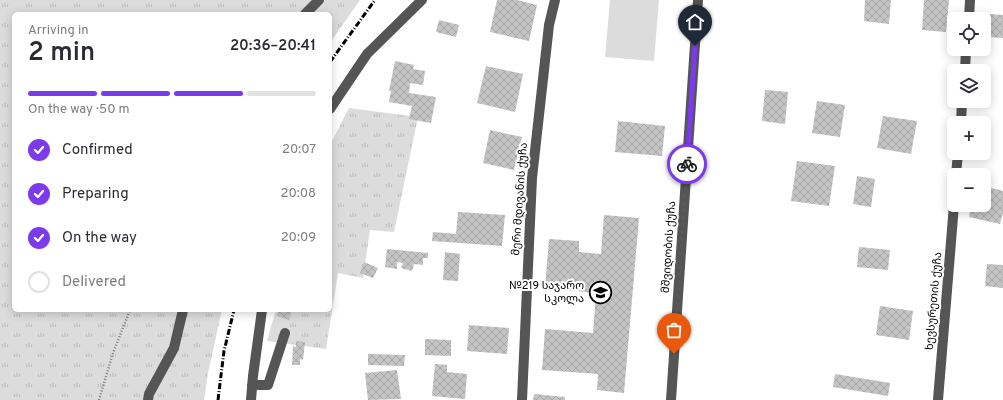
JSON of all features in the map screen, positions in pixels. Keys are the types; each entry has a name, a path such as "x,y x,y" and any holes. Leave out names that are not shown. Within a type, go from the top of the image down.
{"street":[{"path":"307,12 319,0"},
{"path":"332,106 367,54 422,0"},
{"name":"მერი მდივანის ქუჩა","path":"522,400 532,178 549,25 555,0"},
{"name":"მშვიდობის ქუჩა","path":"671,400 698,0"},
{"path":"969,12 970,0"},
{"name":"ხევსურეთის ქუჩა","path":"938,400 953,212"},
{"path":"148,400 149,394 174,348 183,312"},
{"path":"251,400 262,312"},
{"path":"252,385 268,384 285,333"}],"path":[{"path":"99,400 113,353 129,312"}],"green space":[{"path":"0,0 360,0 332,40 332,12 12,12 12,312 222,312 208,373 204,400 0,400"},
{"path":"610,0 659,0 654,61 605,57"},
{"path":"349,108 418,117 394,232 370,230 363,278 338,273 332,311 332,141"},
{"path":"275,312 332,312 326,349 267,341"}],"building":[{"path":"497,0 517,0 537,5 529,41 490,32"},
{"path":"865,0 891,0 889,24 864,21"},
{"path":"924,0 949,0 946,32 922,30"},
{"path":"991,14 1003,15 1003,38 991,37"},
{"path":"439,20 459,25 456,37 436,32"},
{"path":"395,61 414,65 413,69 425,71 423,85 410,83 409,93 436,97 431,123 409,119 412,106 389,102 391,91 389,91"},
{"path":"486,66 523,74 515,112 477,103"},
{"path":"765,90 788,92 785,124 762,121"},
{"path":"817,101 845,105 840,137 812,133"},
{"path":"883,116 917,121 911,154 877,148"},
{"path":"618,121 665,126 662,156 615,152"},
{"path":"490,130 522,137 514,170 483,163"},
{"path":"797,161 835,166 829,206 791,201"},
{"path":"857,176 875,179 871,207 853,204"},
{"path":"991,188 1003,191 1003,213 1000,224 969,217 970,212 991,212"},
{"path":"458,212 505,215 502,246 432,241 433,232 456,234"},
{"path":"604,215 639,218 624,393 597,390 598,374 542,370 545,329 593,333 596,293 545,288 549,239 579,241 579,252 601,254"},
{"path":"859,247 890,250 888,270 857,267"},
{"path":"387,249 428,253 428,258 423,258 423,265 414,264 412,271 401,268 403,263 397,262 397,269 385,267"},
{"path":"445,252 460,254 458,281 443,280"},
{"path":"364,262 378,268 373,278 360,273"},
{"path":"987,264 1003,265 1003,288 985,286"},
{"path":"880,306 913,311 909,340 876,335"},
{"path":"278,312 291,312 289,320 277,316"},
{"path":"469,325 509,328 507,354 467,351"},
{"path":"425,339 451,340 451,356 425,355"},
{"path":"296,341 305,342 303,360 300,359 300,365 292,365 293,346 296,347"},
{"path":"368,354 405,355 404,366 368,365"},
{"path":"435,364 447,365 447,372 467,374 465,399 432,396"},
{"path":"397,370 401,399 368,400 365,373"},
{"path":"835,374 890,383 888,396 833,387"},
{"path":"534,394 565,397 565,400 533,400"}],"railway":[{"path":"332,59 375,0"},
{"path":"218,400 224,351 234,312"}],"way so far":[{"path":"674,354 687,164"}],"place":[{"name":"№219 საჯარო სკოლა","path":"600,292"}],"route":[{"path":"687,164 695,46"}]}
